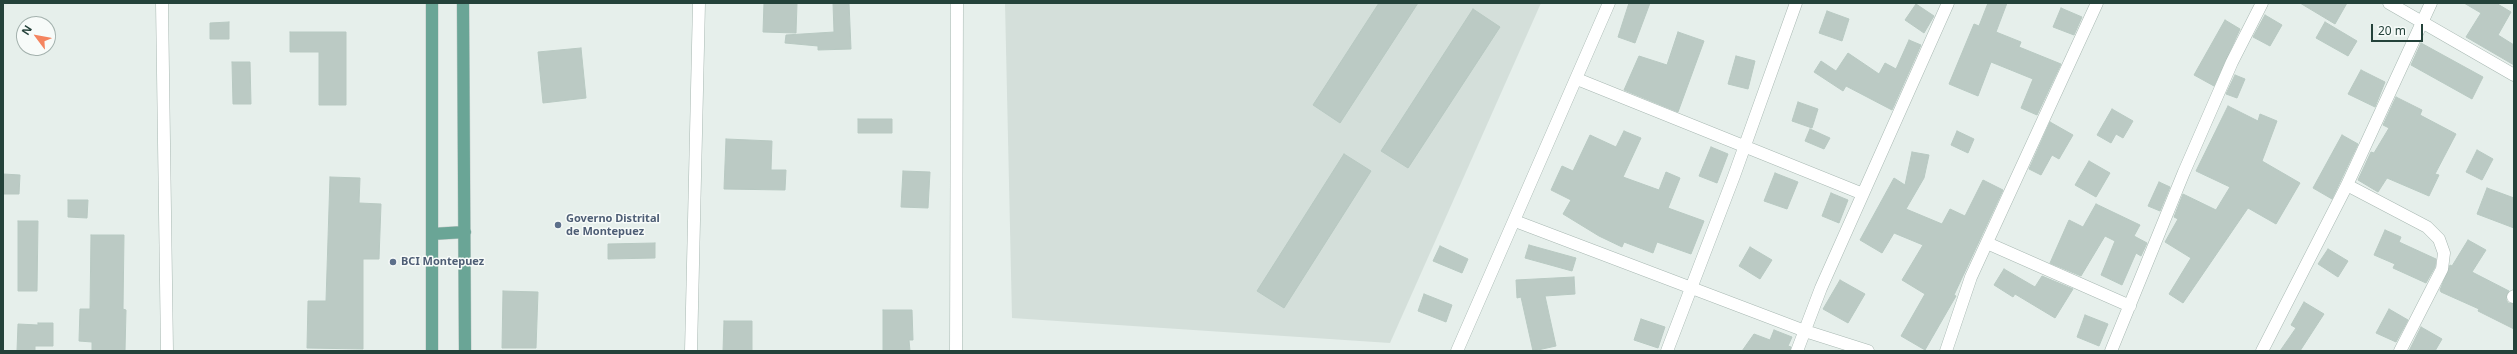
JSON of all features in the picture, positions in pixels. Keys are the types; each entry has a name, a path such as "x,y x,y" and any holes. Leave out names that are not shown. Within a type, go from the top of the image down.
{"main road":[{"path":"432,3 432,351"},
{"path":"463,3 465,351"},
{"path":"432,234 465,232"}],"street":[{"path":"162,3 167,351"},
{"path":"691,351 699,3"},
{"path":"956,351 957,3"},
{"path":"1457,351 1609,3"},
{"path":"1667,351 1745,147 1796,3"},
{"path":"1797,351 1863,194 1948,3"},
{"path":"1946,351 1971,278 2097,3"},
{"path":"2111,351 2226,77 2262,3"},
{"path":"2389,3 2514,74"},
{"path":"2262,351 2347,184 2431,3"},
{"path":"1577,79 1863,194"},
{"path":"2347,184 2427,227 2439,239 2444,253 2442,269 2400,351"},
{"path":"1515,221 1805,331 1868,351"},
{"path":"1987,243 2130,306"}],"shaded area":[{"path":"1005,3 1541,3 1390,343 1012,318"}],"building":[{"path":"764,3 797,3 796,33 763,32"},
{"path":"833,3 849,3 851,49 818,50 818,46 785,43 786,35 834,32"},
{"path":"1379,3 1418,3 1340,123 1313,105"},
{"path":"1629,3 1650,3 1635,43 1618,37"},
{"path":"1988,3 2007,3 1996,32 2021,42 2019,47 2061,64 2037,115 2021,108 2033,79 1991,62 1978,96 1949,84 1974,24 1979,26"},
{"path":"2300,3 2347,3 2335,24"},
{"path":"2464,3 2496,3 2511,12 2498,35 2514,45 2514,65 2466,37 2481,13"},
{"path":"1916,4 1934,16 1924,33 1905,20"},
{"path":"2061,8 2082,17 2074,35 2053,27"},
{"path":"1473,9 1500,27 1408,168 1381,151"},
{"path":"1827,11 1849,19 1842,41 1819,33"},
{"path":"2265,15 2282,25 2270,46 2253,37"},
{"path":"2225,20 2240,29 2214,86 2194,75"},
{"path":"229,22 229,39 210,39 210,23"},
{"path":"2325,22 2357,41 2348,56 2316,38"},
{"path":"290,32 346,32 346,105 319,105 319,52 290,52"},
{"path":"1678,32 1704,41 1678,112 1624,90 1639,56 1667,65"},
{"path":"1909,40 1921,45 1892,110 1846,86 1843,91 1814,72 1821,61 1836,71 1848,53 1879,74 1885,63 1896,69"},
{"path":"2421,43 2483,77 2472,99 2411,65"},
{"path":"581,48 586,98 543,103 538,52"},
{"path":"1736,56 1755,61 1748,89 1728,84"},
{"path":"232,62 250,62 251,104 233,104"},
{"path":"2361,70 2385,82 2375,107 2348,94"},
{"path":"2235,75 2245,79 2237,98 2226,94"},
{"path":"2396,97 2422,110 2420,115 2456,134 2435,174 2439,175 2429,196 2387,178 2378,192 2358,180 2371,152 2374,153 2389,128 2383,125"},
{"path":"1798,102 1818,109 1812,128 1792,121"},
{"path":"2228,106 2258,121 2260,114 2277,121 2262,161 2300,183 2276,224 2248,208 2183,303 2169,294 2191,258 2165,242 2178,219 2174,217 2183,194 2216,210 2230,187 2196,171"},
{"path":"2112,109 2133,121 2123,138 2116,134 2111,143 2097,135"},
{"path":"858,119 892,119 892,133 858,133"},
{"path":"2050,122 2073,135 2059,159 2052,155 2041,175 2029,169"},
{"path":"1810,129 1830,138 1824,149 1805,141"},
{"path":"1624,131 1641,138 1623,177 1659,190 1666,172 1680,178 1668,208 1704,221 1691,254 1657,242 1653,253 1624,242 1622,247 1599,236 1563,214 1571,200 1551,190 1562,166 1573,171 1590,135 1616,147"},
{"path":"1957,131 1974,139 1968,153 1951,145"},
{"path":"2342,135 2358,144 2332,199 2313,188"},
{"path":"726,139 772,141 771,170 786,170 785,190 724,189"},
{"path":"1711,147 1728,154 1717,183 1699,176"},
{"path":"2477,150 2493,159 2482,180 2466,172"},
{"path":"1912,152 1929,155 1924,178 1906,209 1942,224 1950,209 1965,216 1983,180 2003,190 1954,295 1956,296 1925,350 1901,336 1925,294 1902,280 1923,245 1894,233 1882,253 1860,240 1894,178 1905,185"},
{"path":"1344,154 1371,171 1284,308 1257,291"},
{"path":"2089,161 2110,173 2096,197 2075,185"},
{"path":"903,171 930,172 928,208 901,207"},
{"path":"1775,173 1798,182 1787,209 1764,201"},
{"path":"3,174 20,175 19,194 3,194"},
{"path":"330,177 360,178 359,203 381,204 379,259 363,259 363,349 307,348 308,301 326,301"},
{"path":"2159,182 2170,187 2160,211 2148,206"},
{"path":"2487,188 2514,198 2514,228 2477,214"},
{"path":"1831,193 1848,200 1839,223 1822,216"},
{"path":"68,200 88,200 87,218 68,217"},
{"path":"2096,204 2140,225 2134,236 2147,243 2141,256 2136,253 2122,285 2101,275 2115,241 2105,236 2081,276 2050,263 2069,220 2083,227"},
{"path":"18,221 38,221 37,291 18,291"},
{"path":"2385,230 2401,237 2399,242 2436,259 2435,267 2426,283 2393,268 2395,264 2374,255"},
{"path":"91,235 124,235 123,309 126,310 125,351 92,351 92,342 79,341 80,309 90,309"},
{"path":"2468,240 2486,250 2472,272 2509,291 2506,299 2508,303 2514,304 2514,329 2478,311 2479,309 2441,292 2440,290 2450,265 2452,266"},
{"path":"655,243 655,258 608,259 608,244"},
{"path":"1529,245 1576,258 1572,271 1525,258"},
{"path":"1440,246 1468,259 1462,273 1433,261"},
{"path":"1750,247 1772,260 1760,279 1739,266"},
{"path":"2328,249 2348,261 2338,277 2318,264"},
{"path":"2004,269 2035,287 2042,276 2073,289 2055,318 2015,294 2013,297 1994,285"},
{"path":"1574,277 1575,294 1545,296 1556,346 1533,351 1521,297 1517,298 1516,280"},
{"path":"1840,280 1865,294 1848,323 1823,309"},
{"path":"503,291 538,292 536,348 502,348"},
{"path":"1424,294 1452,305 1446,322 1418,311"},
{"path":"2304,302 2324,314 2300,351 2280,351 2296,328 2291,325"},
{"path":"2389,309 2408,320 2396,342 2376,333"},
{"path":"883,310 912,310 913,340 909,340 910,351 883,351"},
{"path":"2085,315 2108,324 2099,346 2077,337"},
{"path":"1641,319 1665,327 1658,348 1634,340"},
{"path":"724,321 752,321 752,351 723,351"},
{"path":"38,323 53,323 53,346 35,346 35,351 17,351 18,324 38,325"},
{"path":"2421,327 2442,339 2435,351 2409,351"},
{"path":"1774,330 1792,337 1788,346 1791,347 1790,351 1742,351 1754,334 1770,340"}],"place":[{"name":"Governo Distrital de Montepuez","path":"558,225"},
{"name":"BCI Montepuez","path":"393,262"}]}
